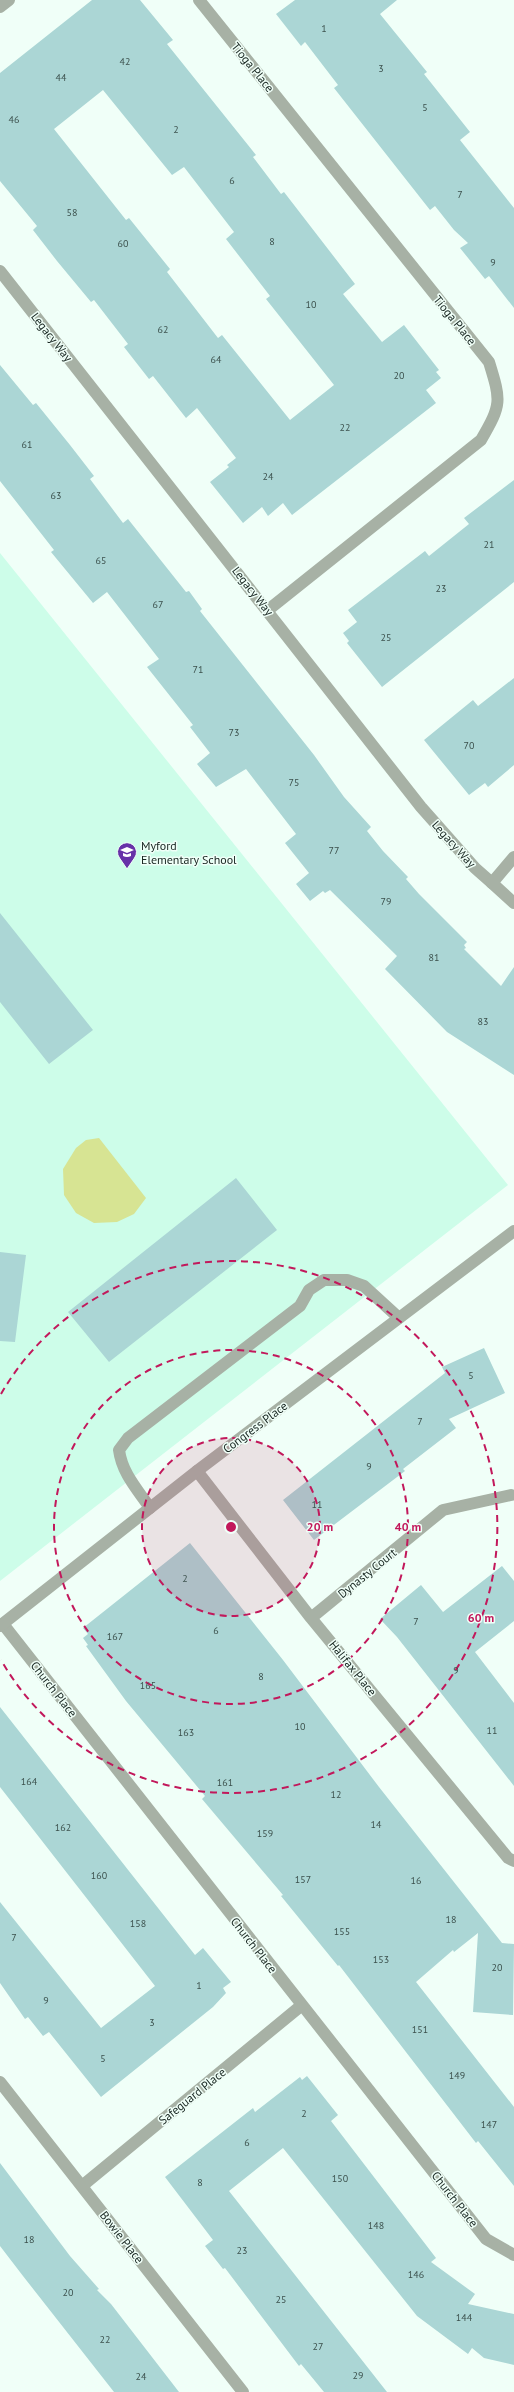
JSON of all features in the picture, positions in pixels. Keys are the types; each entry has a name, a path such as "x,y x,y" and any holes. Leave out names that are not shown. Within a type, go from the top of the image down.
{"street":[{"path":"0,7 9,0"},
{"name":"Tioga Place","path":"199,0 489,362 498,392 496,414 481,440 268,610"},
{"name":"Legacy Way","path":"0,271 268,610 421,807 475,868 514,903"},
{"path":"492,883 514,857"},
{"name":"Congress Place","path":"2,1625 197,1471 514,1231"},
{"path":"150,1508 121,1463 119,1450 128,1438 300,1306 309,1290 324,1280 347,1280 364,1286 399,1318"},
{"name":"Halifax Place","path":"197,1471 311,1618 508,1858 514,1861"},
{"name":"Dynasty Court","path":"311,1618 444,1510 510,1495"},
{"name":"Church Place","path":"2,1625 486,2239 514,2255"},
{"name":"Safeguard Place","path":"82,2186 302,2005"},
{"name":"Bowie Place","path":"0,2082 243,2392"}],"shaded area":[{"name":"Myford Elementary School","path":"0,553 508,1185 0,1581"}],"green space":[{"path":"99,1138 146,1198 134,1214 117,1222 94,1223 76,1213 64,1195 63,1169 76,1148 86,1140"}],"building":[{"path":"92,0 140,0 173,40 167,44 256,155 253,157 281,194 284,192 355,284 343,294 382,342 404,325 439,370 436,372 441,378 426,390 436,403 292,515 283,503 268,516 262,507 243,523 210,482 229,467 227,465 236,458 197,408 186,418 153,376 149,379 124,347 128,344 94,300 91,302 57,261 33,230 37,226 0,181 0,73","holes":["103,90 172,175 184,167 234,232 226,239 270,296 266,299 334,385 290,420 222,335 218,338 167,272 170,269 129,218 126,220 54,129"]},
{"path":"295,0 397,0 380,14 427,72 424,74 470,132 460,140 514,208 514,308 489,276 485,279 460,248 468,243 454,230 435,206 430,210 334,88 338,85 305,42 301,46 276,14"},
{"path":"0,365 33,405 36,403 70,445 94,476 90,479 123,523 128,519 186,592 189,591 202,609 200,611 314,755 344,797 371,827 367,831 383,851 408,877 406,879 419,894 467,942 464,945 466,948 464,949 501,986 514,967 514,1075 447,1032 385,969 397,956 330,890 325,893 323,891 310,901 296,884 309,873 285,843 296,834 246,769 216,787 197,764 210,753 190,727 193,725 147,667 159,659 107,592 93,603 51,552 54,550 0,481"},
{"path":"514,480 514,582 382,687 347,643 349,641 343,633 357,622 348,610 425,551 429,556 469,524 464,518"},
{"path":"514,678 514,765 488,787 485,783 469,795 424,740 473,700 478,706"},
{"path":"0,913 93,1030 49,1064 0,1002"},
{"path":"236,1178 277,1230 109,1362 68,1312"},
{"path":"0,1252 26,1255 15,1342 0,1341"},
{"path":"484,1348 505,1393 449,1419 456,1428 403,1469 405,1471 314,1540 283,1500 445,1373 442,1367"},
{"path":"190,1543 283,1660 379,1787 502,1943 514,1944 513,2015 473,2012 478,1933 454,1952 453,1950 416,1982 514,2107 514,2186 478,2141 476,2143 339,1965 338,1966 281,1896 283,1895 202,1799 205,1796 126,1701 86,1646 88,1645 83,1638 88,1634 83,1628"},
{"path":"502,1566 514,1581 514,1621 475,1652 514,1703 514,1786 397,1637 380,1619 421,1585 443,1612"},
{"path":"0,1707 195,1955 203,1948 231,1982 223,1988 226,1993 213,2007 101,2097 49,2032 43,2036 28,2017 25,2019 0,1983 0,1902 101,2028 155,1986 0,1787"},
{"path":"307,2076 338,2115 331,2121 436,2258 431,2262 475,2294 468,2304 514,2314 514,2365 484,2358 472,2348 468,2354 417,2316 283,2148 229,2191 387,2392 324,2392 301,2364 299,2366 225,2268 223,2269 205,2246 213,2240 165,2177 253,2108 255,2112 300,2077 302,2080"},
{"path":"0,2163 70,2256 99,2289 97,2290 111,2304 179,2392 114,2392 23,2276 0,2246"}],"place":[{"name":"Myford Elementary School","path":"127,869"}]}
